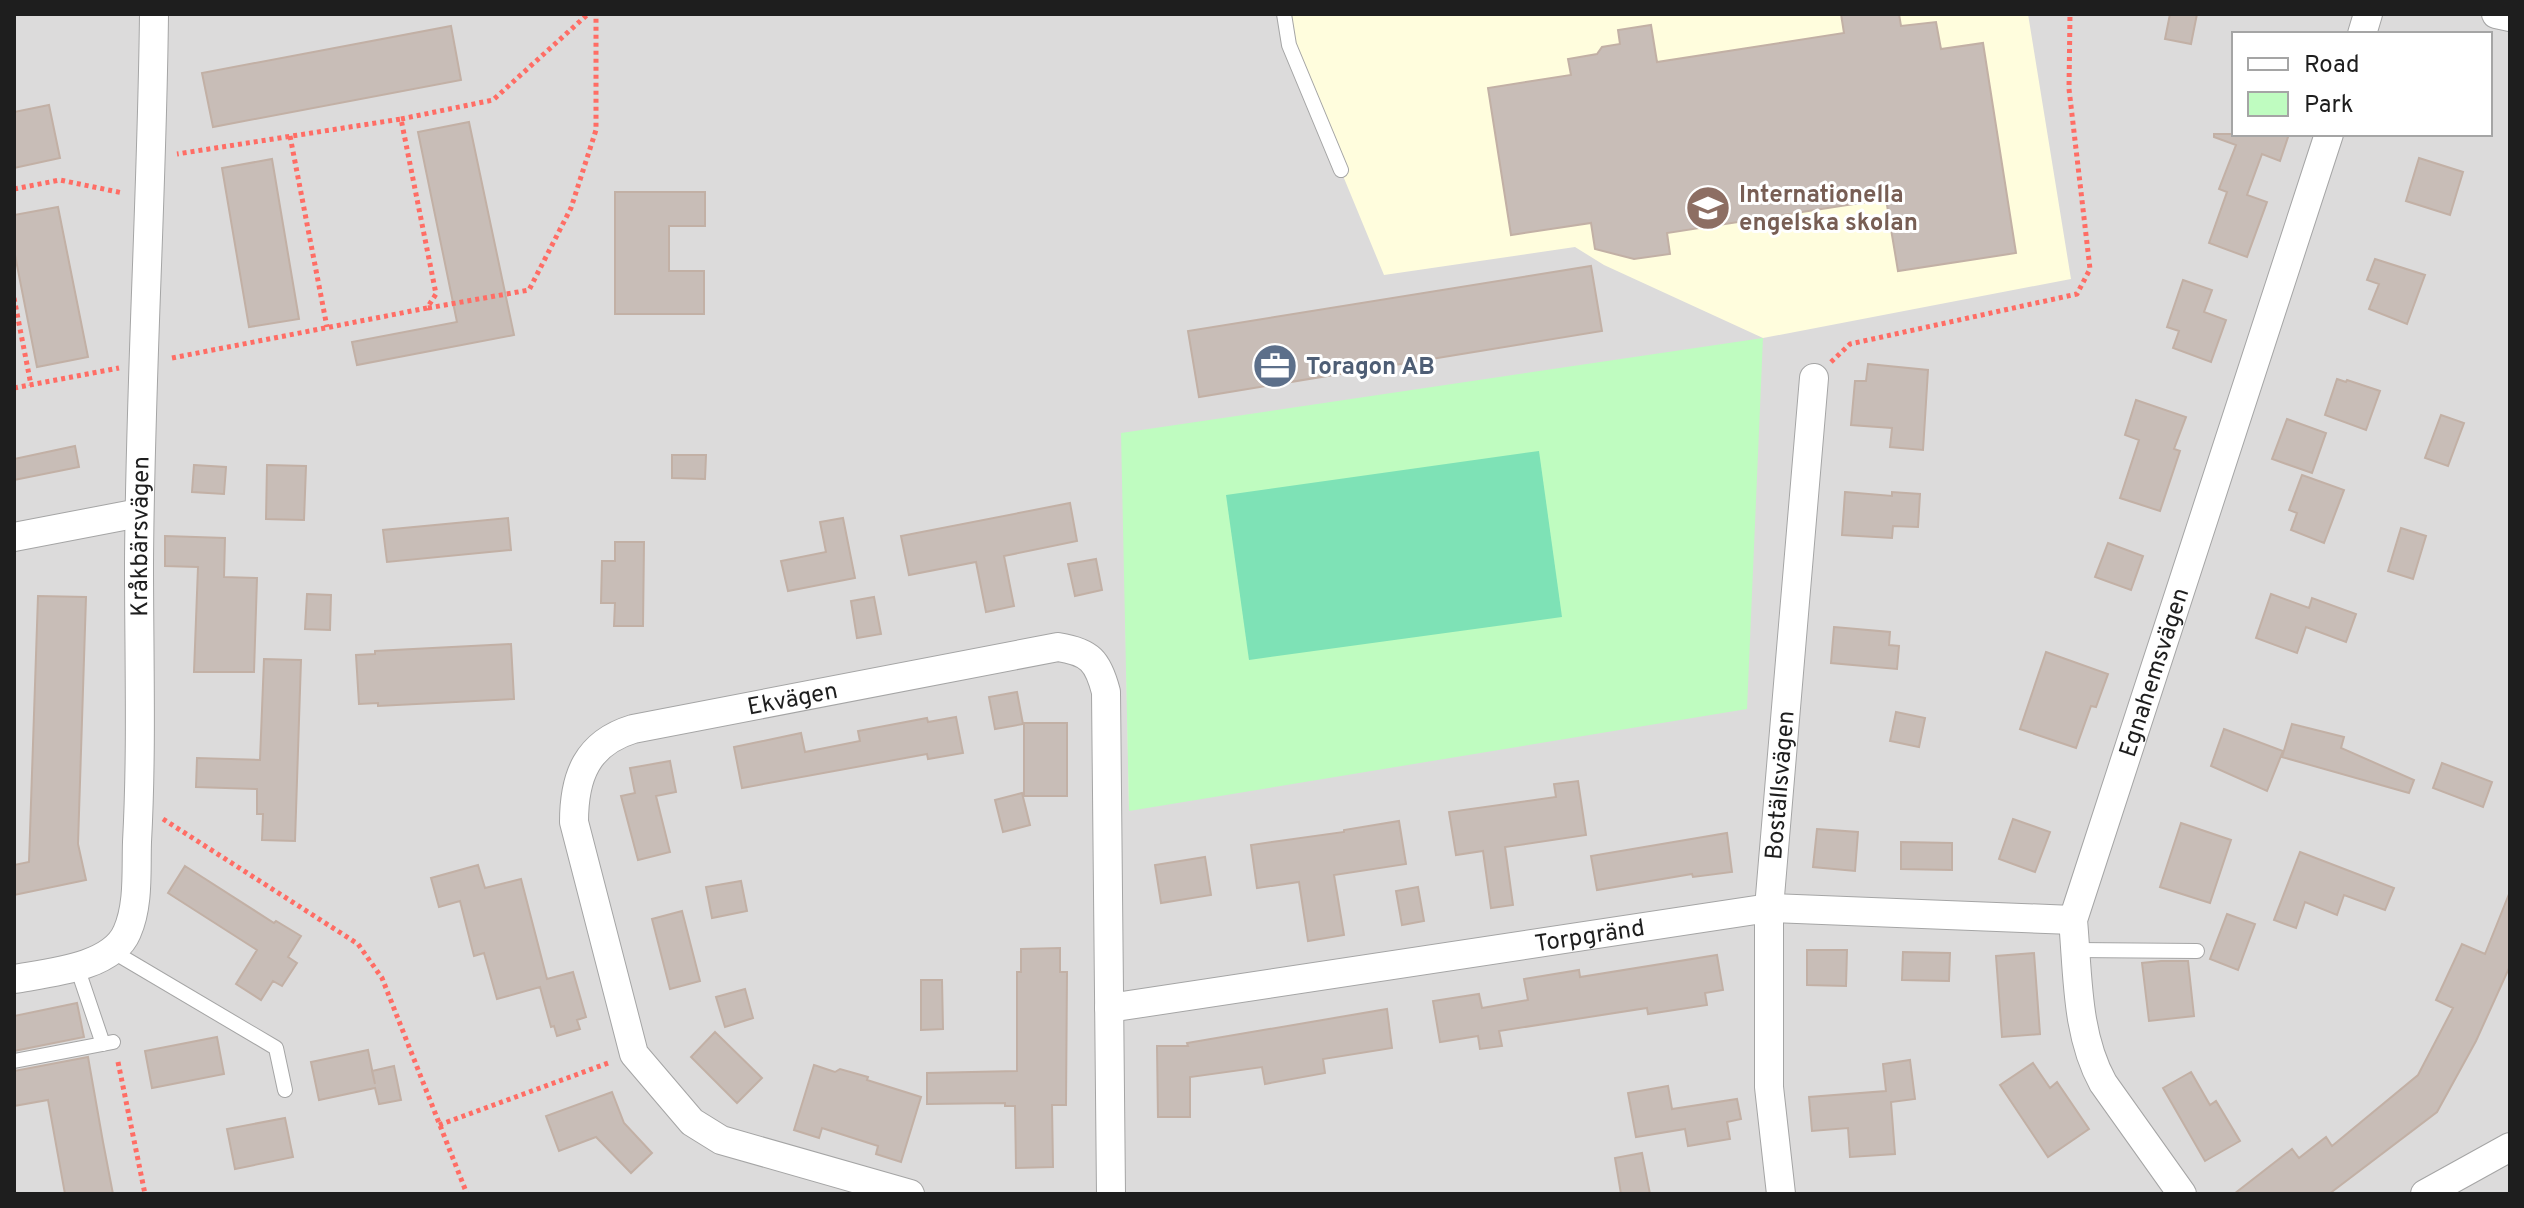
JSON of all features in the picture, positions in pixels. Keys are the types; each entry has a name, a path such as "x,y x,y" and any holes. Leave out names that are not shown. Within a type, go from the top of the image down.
{"street":[{"name":"Kråkbärsvägen","path":"112,951 126,934 134,906 139,803 139,513 151,199 154,14"},
{"path":"2496,14 2510,17"},
{"name":"Egnahemsvägen","path":"2182,1194 2103,1083 2094,1065 2086,1043 2073,920 2328,136"},
{"name":"Boställsvägen","path":"1781,1194 1769,1087 1769,908 1814,378"},
{"path":"14,537 139,513"},
{"name":"Ekvägen","path":"910,1194 721,1140 692,1122 634,1054 574,822 574,801 580,775 594,750 612,736 633,729 1058,647 1077,650 1094,661 1106,692 1111,1194"},
{"name":"Torpgränd","path":"1109,1008 1769,908 2073,920"},
{"path":"14,979 77,967 112,951"},
{"path":"2425,1194 2510,1147"}],"lane":[{"path":"1284,14 1289,45 1341,170"},
{"path":"2076,950 2197,951"},
{"path":"112,951 276,1048 285,1090"},
{"path":"14,1061 108,1043 77,967"}],"path":[{"path":"152,158 401,119 493,100 588,14"},
{"path":"14,388 529,290 571,208 596,130 596,14"},
{"path":"1814,378 1850,344 2077,294 2090,269 2069,89 2070,14"},
{"path":"401,119 436,294 427,308"},
{"path":"290,136 327,327"},
{"path":"14,189 60,180 151,199"},
{"path":"14,298 31,385"},
{"path":"139,803 358,944 382,978 467,1194"},
{"path":"108,1043 145,1194"},
{"path":"439,1125 634,1054"}],"shaded area":[{"path":"14,14 2510,14 2510,1194 14,1194","holes":["1125,598 1746,708 1129,810"]},
{"name":"Internationella engelska skolan","path":"1284,14 2028,14 2071,279 1763,338 1604,265 1575,247 1384,275 1289,45"}],"green space":[{"path":"1763,338 1747,709 1129,811 1121,433"},
{"path":"1539,451 1562,617 1249,660 1226,495"}],"building":[{"path":"1841,14 1899,14 1901,26 1936,22 1941,49 1983,43 2016,253 1898,271 1886,199 1667,233 1670,254 1634,259 1595,249 1591,223 1511,235 1488,88 1571,75 1568,59 1597,54 1602,47 1620,44 1618,30 1651,25 1657,62 1844,33"},
{"path":"2170,14 2197,14 2191,44 2165,39"},
{"path":"451,26 461,80 213,127 202,73"},
{"path":"49,105 60,158 14,168 14,112"},
{"path":"469,122 514,335 357,365 352,342 457,322 418,132"},
{"path":"2214,134 2288,136 2280,161 2262,154 2247,195 2267,202 2247,257 2209,243 2227,192 2219,189 2236,145 2214,137"},
{"path":"2419,158 2463,172 2450,215 2406,201"},
{"path":"272,159 299,319 249,327 222,168"},
{"path":"615,192 705,192 705,226 669,226 669,271 704,271 704,314 615,314"},
{"path":"58,207 88,357 37,367 14,250 14,215"},
{"path":"2375,259 2425,275 2407,324 2369,309 2379,284 2367,280"},
{"path":"1591,266 1602,331 1199,397 1188,331"},
{"path":"2183,280 2212,290 2204,312 2226,320 2211,362 2173,348 2179,331 2167,327"},
{"path":"1868,364 1928,370 1923,450 1890,447 1892,428 1851,425 1855,381 1866,381"},
{"path":"2337,379 2380,391 2366,430 2325,415"},
{"path":"2136,400 2186,417 2174,449 2180,451 2160,511 2120,498 2139,440 2125,435"},
{"path":"2441,415 2464,423 2448,466 2425,458"},
{"path":"2287,419 2326,433 2312,473 2272,459"},
{"path":"75,446 79,467 14,480 14,459"},
{"path":"672,455 706,455 705,479 672,478"},
{"path":"194,465 226,467 224,494 192,492"},
{"path":"267,465 306,466 304,520 266,519"},
{"path":"2302,475 2344,490 2324,543 2291,530 2297,513 2289,510"},
{"path":"1845,492 1892,496 1892,492 1920,494 1918,527 1893,526 1892,538 1842,535"},
{"path":"1070,503 1077,541 1004,556 1014,606 986,612 976,562 909,575 901,536"},
{"path":"508,518 511,550 387,562 383,530"},
{"path":"843,518 855,578 788,591 781,561 826,552 820,522"},
{"path":"2401,528 2426,536 2413,579 2388,571"},
{"path":"165,536 225,538 224,577 257,578 254,672 194,672 198,567 165,566"},
{"path":"615,542 644,542 643,626 614,626 615,603 601,603 602,561 615,561"},
{"path":"2108,543 2143,556 2131,590 2095,577"},
{"path":"1096,559 1102,590 1075,596 1068,564"},
{"path":"307,594 331,595 330,630 305,629"},
{"path":"2271,594 2309,608 2312,598 2356,614 2346,642 2306,627 2297,653 2256,638"},
{"path":"38,596 86,597 78,844 86,880 14,895 14,865 29,862"},
{"path":"874,597 881,634 857,638 851,601"},
{"path":"1834,627 1890,632 1889,645 1899,646 1897,669 1831,663"},
{"path":"511,644 514,699 378,706 378,703 359,704 356,655 375,654 375,651"},
{"path":"2046,652 2108,674 2096,707 2091,706 2076,748 2020,729"},
{"path":"264,659 301,660 295,841 262,840 263,814 257,814 257,789 196,787 197,758 260,760"},
{"path":"1017,692 1023,724 995,729 989,697"},
{"path":"1896,712 1925,718 1919,747 1890,741"},
{"path":"956,717 963,753 928,759 927,754 742,788 734,747 801,733 805,752 860,741 858,731 927,718 928,722"},
{"path":"1024,723 1067,723 1067,796 1024,796"},
{"path":"2292,724 2344,737 2341,748 2414,780 2409,793 2282,757"},
{"path":"2224,729 2283,751 2267,791 2211,766"},
{"path":"670,761 676,792 656,796 670,852 638,860 621,796 635,793 630,768"},
{"path":"2442,763 2492,782 2483,807 2433,788"},
{"path":"1578,781 1586,835 1505,847 1513,905 1491,908 1483,851 1456,855 1449,812 1556,797 1554,784"},
{"path":"1022,793 1030,825 1003,832 995,800"},
{"path":"2013,819 2050,832 2035,872 1999,859"},
{"path":"1399,821 1406,864 1334,875 1344,935 1308,941 1299,882 1257,888 1251,845"},
{"path":"2181,823 2231,840 2210,903 2160,887"},
{"path":"1817,829 1858,832 1855,871 1813,867"},
{"path":"1727,833 1732,872 1693,877 1692,874 1597,890 1591,856"},
{"path":"1901,842 1952,843 1952,870 1901,869"},
{"path":"2300,852 2394,888 2385,910 2344,895 2337,915 2305,902 2296,928 2274,920"},
{"path":"1205,857 1211,895 1161,903 1155,865"},
{"path":"478,865 485,888 521,879 547,979 573,972 586,1017 577,1020 580,1029 557,1036 554,1026 551,1027 540,987 497,999 484,953 474,956 460,901 439,907 431,878"},
{"path":"185,866 274,923 276,921 301,936 288,957 297,963 282,986 273,981 261,1000 236,984 257,950 168,893"},
{"path":"741,881 747,911 712,918 706,887"},
{"path":"1418,887 1424,921 1402,925 1396,891"},
{"path":"2509,894 2510,966 2476,1041 2437,1112 2329,1194 2234,1194 2292,1149 2299,1158 2326,1137 2332,1146 2418,1075 2453,1008 2436,1000 2462,944 2485,954"},
{"path":"682,911 700,981 670,989 652,919"},
{"path":"2227,914 2255,924 2238,970 2210,959"},
{"path":"1060,948 1060,972 1067,972 1066,1105 1052,1105 1053,1167 1016,1168 1015,1106 1005,1106 1005,1103 927,1104 927,1073 1017,1071 1017,972 1021,972 1021,949"},
{"path":"1807,950 1847,950 1846,986 1807,985"},
{"path":"1903,952 1950,953 1949,981 1902,980"},
{"path":"2034,953 2040,1034 2002,1037 1996,956"},
{"path":"1717,955 1723,990 1705,993 1707,1005 1648,1014 1647,1008 1499,1031 1502,1046 1480,1049 1478,1036 1440,1042 1433,1001 1479,994 1482,1008 1528,1000 1524,979 1579,970 1580,977"},
{"path":"2188,961 2194,1016 2149,1021 2142,963"},
{"path":"921,980 942,980 943,1029 921,1030"},
{"path":"745,989 753,1018 725,1027 716,997"},
{"path":"77,1003 84,1037 14,1051 14,1016"},
{"path":"1387,1009 1392,1048 1323,1059 1325,1073 1265,1084 1262,1067 1190,1077 1190,1117 1158,1117 1157,1046 1188,1046 1187,1043"},
{"path":"715,1032 762,1078 737,1103 691,1057"},
{"path":"217,1037 224,1074 152,1088 145,1051"},
{"path":"368,1050 372,1071 394,1066 401,1100 379,1104 375,1088 319,1100 311,1062"},
{"path":"88,1057 113,1194 65,1194 48,1100 14,1106 14,1071"},
{"path":"1910,1060 1915,1099 1891,1102 1895,1154 1850,1157 1848,1128 1812,1131 1809,1097 1886,1091 1883,1064"},
{"path":"2033,1063 2050,1088 2057,1082 2089,1129 2048,1157 2000,1085"},
{"path":"814,1065 868,1077 867,1080 921,1097 901,1162 876,1154 878,1146 822,1128 819,1138 794,1130"},
{"path":"2191,1072 2210,1105 2216,1101 2240,1141 2205,1161 2163,1088"},
{"path":"1668,1086 1672,1109 1737,1099 1741,1119 1727,1122 1730,1139 1688,1146 1685,1129 1636,1137 1628,1093"},
{"path":"612,1092 624,1123 652,1153 631,1173 596,1137 559,1151 546,1116"},
{"path":"285,1118 293,1157 235,1169 227,1129"},
{"path":"1642,1153 1650,1194 1621,1194 1615,1158"}],"place":[{"name":"Internationella engelska skolan","path":"1708,208"},
{"name":"Toragon AB","path":"1275,366"}]}
